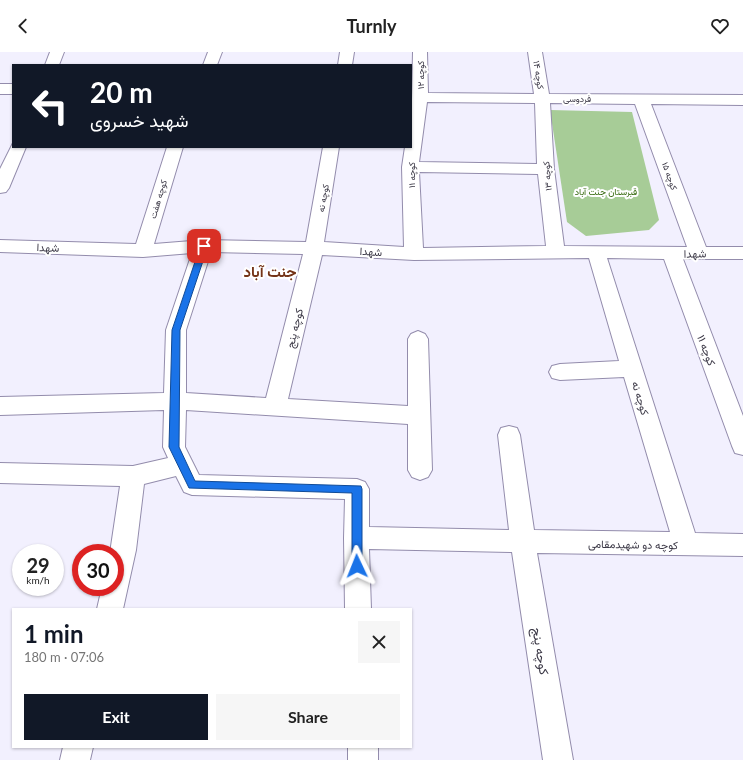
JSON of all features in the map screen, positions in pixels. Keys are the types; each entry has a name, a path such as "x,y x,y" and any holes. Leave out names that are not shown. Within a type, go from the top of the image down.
{"street":[{"path":"52,64 57,52"},
{"path":"210,64 215,52"},
{"path":"345,64 347,52"},
{"name":"کوچه ۱۲","path":"415,97 420,52"},
{"name":"کوچه ۱۴","path":"535,52 542,98"},
{"path":"0,89 12,89"},
{"name":"فردوسی","path":"415,97 743,100"},
{"name":"کوچه ۱۱","path":"412,139 415,97"},
{"name":"کوچه ۱۳","path":"542,98 546,169 556,253"},
{"name":"کوچه ۱۵","path":"641,98 699,253"},
{"path":"0,188 18,148"},
{"name":"کوچه هفت","path":"143,250 175,148"},
{"name":"کوچه نه","path":"314,248 331,148"},
{"name":"کوچه ۱۱","path":"411,148 410,167 414,254"},
{"path":"410,167 546,169"},
{"name":"شهدا","path":"0,246 143,250 204,246 314,248 414,254 596,252 743,253"},
{"path":"187,475 174,447 176,330 204,246"},
{"name":"کوچه پنج","path":"274,407 314,248"},
{"name":"کوچه نه","path":"596,252 686,544"},
{"name":"کوچه ۱۱","path":"671,253 743,446"},
{"path":"418,339 420,470"},
{"path":"560,372 632,369"},
{"path":"0,406 175,401 418,416"},
{"name":"کوچه پنج","path":"509,435 523,542 558,760"},
{"path":"0,474 133,476 187,475 357,489 356,538 358,608"},
{"path":"124,544 133,476"},
{"name":"کوچه دو شهیدمقامی","path":"356,538 743,545"},
{"path":"110,608 113,596"},
{"path":"75,760 78,748"},
{"path":"363,748 363,760"}],"green space":[{"name":"قبرستان جنت آباد","path":"550,110 632,112 659,220 649,230 586,236 567,222"}],"district":[{"name":"جنت آباد","path":"270,271"}],"route":[{"path":"204,246 176,330 174,447 192,485 357,489 357,566"}]}
